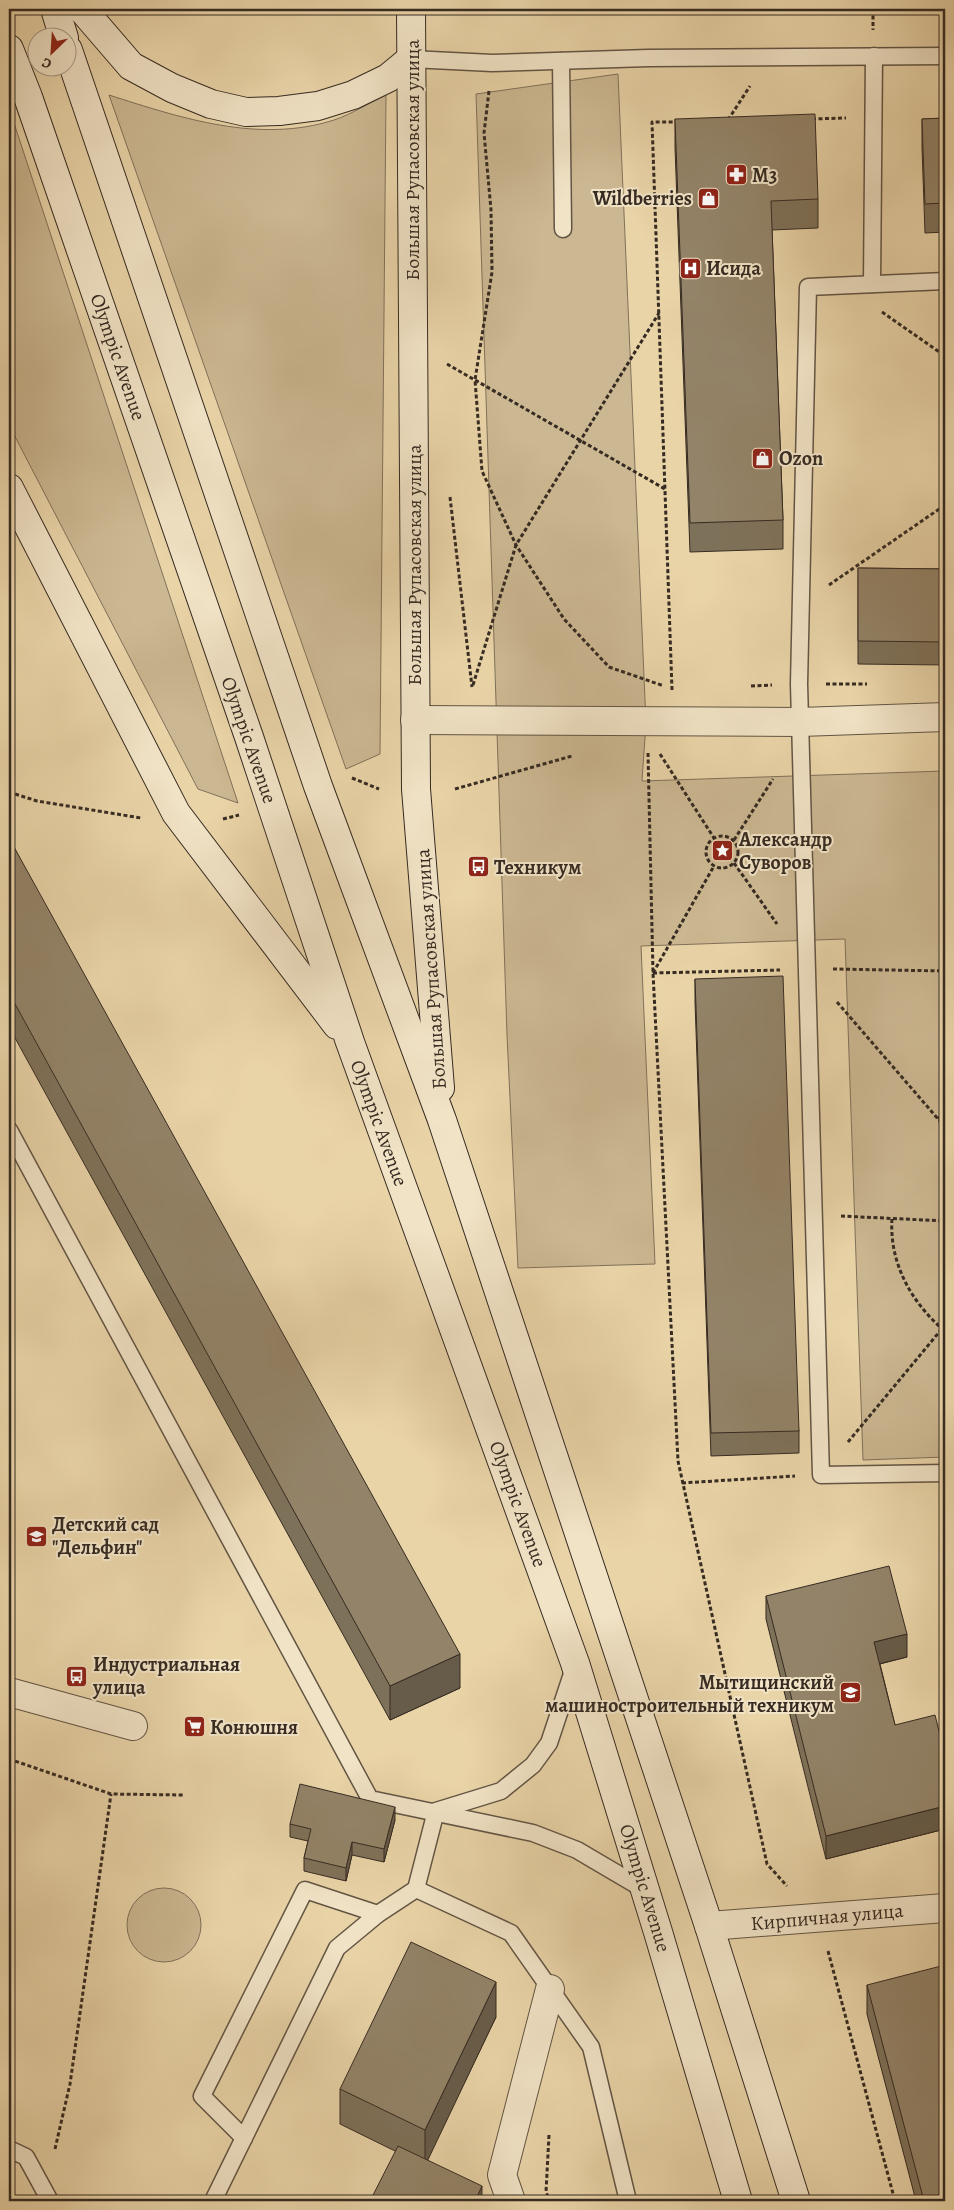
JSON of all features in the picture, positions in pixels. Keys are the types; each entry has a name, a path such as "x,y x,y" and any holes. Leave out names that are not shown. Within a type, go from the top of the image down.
{"main road":[{"path":"55,9 61,28"},
{"path":"82,9 131,66 172,88 212,104 246,112 279,111 318,106 353,95 388,78 411,59"},
{"name":"Большая Рупасовская улица","path":"411,9 416,789 442,1120"},
{"name":"Olympic Avenue","path":"9,49 28,96 249,737 350,1042 575,1663 738,2201"},
{"path":"78,78 315,777 442,1120 709,1926 796,2201"},
{"path":"9,488 176,813 350,1042"},
{"path":"415,720 800,729 945,717"},
{"path":"9,1692 133,1726"},
{"name":"Кирпичная улица","path":"709,1926 945,1908"},
{"path":"511,2201 502,2175 550,1989"}],"lane":[{"path":"872,284 874,56"},
{"path":"411,59 492,63 648,58 945,56"},
{"path":"561,61 563,229"},
{"path":"945,281 808,287 800,729 821,1475 945,1473"},
{"path":"9,1130 370,1799 436,1811 533,1834 568,1846 645,1890"},
{"path":"436,1811 501,1791 533,1765 549,1743 575,1663"},
{"path":"213,2201 337,1948 378,1914 416,1889 436,1811"},
{"path":"416,1889 511,1933 591,2048 628,2201"},
{"path":"244,2138 202,2096 305,1890 378,1914"},
{"path":"9,2149 26,2158 50,2201"}],"path":[{"path":"728,121 769,57"},
{"path":"492,63 484,133 491,210 492,272 475,380 482,471 516,545 564,619 609,667 672,689"},
{"path":"806,119 873,117"},
{"path":"718,121 738,120"},
{"path":"680,122 652,122 672,689 655,727 653,973 678,1461 767,1864 819,1919 895,2201"},
{"path":"844,286 945,356"},
{"path":"449,493 472,688 516,545 659,313"},
{"path":"442,362 581,440 665,490"},
{"path":"802,603 945,505"},
{"path":"655,727 714,838"},
{"path":"734,840 800,729"},
{"path":"346,776 379,789"},
{"path":"9,792 37,801 150,820"},
{"path":"725,836 734,840 739,854 734,863 725,868 714,866 706,852 709,842 714,838 725,836"},
{"path":"734,863 807,969 945,1127"},
{"path":"653,973 714,866"},
{"path":"938,1119 945,1112"},
{"path":"814,1215 945,1221"},
{"path":"892,1219 891,1235 902,1278 926,1315 944,1330"},
{"path":"682,1483 821,1475 944,1330 945,1325"},
{"path":"9,1759 111,1794 183,1795"},
{"path":"54,2152 70,2084 111,1794"},
{"path":"549,2127 546,2192 550,2201"}],"shaded area":[{"path":"618,74 646,723 642,781 945,771 945,1457 863,1460 845,939 641,946 655,1264 518,1268 507,1035 476,94"},
{"path":"109,95 164,112 220,125 249,129 277,129 306,127 334,120 386,95 380,754 346,769"},
{"path":"9,108 238,803 198,789 9,425"},
{"path":"164,1888 178,1891 190,1899 198,1911 201,1925 198,1939 190,1951 178,1959 164,1962 150,1959 138,1951 130,1939 127,1925 130,1911 138,1899 150,1891"}],"building":[{"path":"815,114 818,199 771,201 783,520 690,523 675,119"},
{"path":"945,118 945,203 925,204 922,119"},
{"path":"858,568 945,569 945,642 858,641"},
{"path":"9,838 460,1654 390,1686 9,993"},
{"path":"783,976 799,1431 711,1433 695,979"},
{"path":"889,1566 907,1634 874,1642 895,1725 935,1715 941,1739 945,1738 945,1806 826,1836 766,1596"},
{"path":"300,1784 395,1807 384,1849 352,1842 346,1868 304,1858 311,1829 290,1824"},
{"path":"411,1942 496,1982 425,2130 340,2089"},
{"path":"945,1965 945,2201 924,2201 867,1985"},
{"path":"398,2146 482,2186 475,2201 370,2201"}],"place":[{"name":"М3","path":"736,175"},
{"name":"Wildberries","path":"708,198"},
{"name":"Исида","path":"690,268"},
{"name":"Ozon","path":"763,458"},
{"name":"Александр Суворов","path":"723,851"},
{"name":"Техникум","path":"478,867"},
{"name":"Детский сад \"Дельфин\"","path":"36,1536"},
{"name":"Индустриальная улица","path":"77,1676"},
{"name":"Мытищинский машиностроительный техникум","path":"850,1693"},
{"name":"Конюшня","path":"194,1727"}]}
